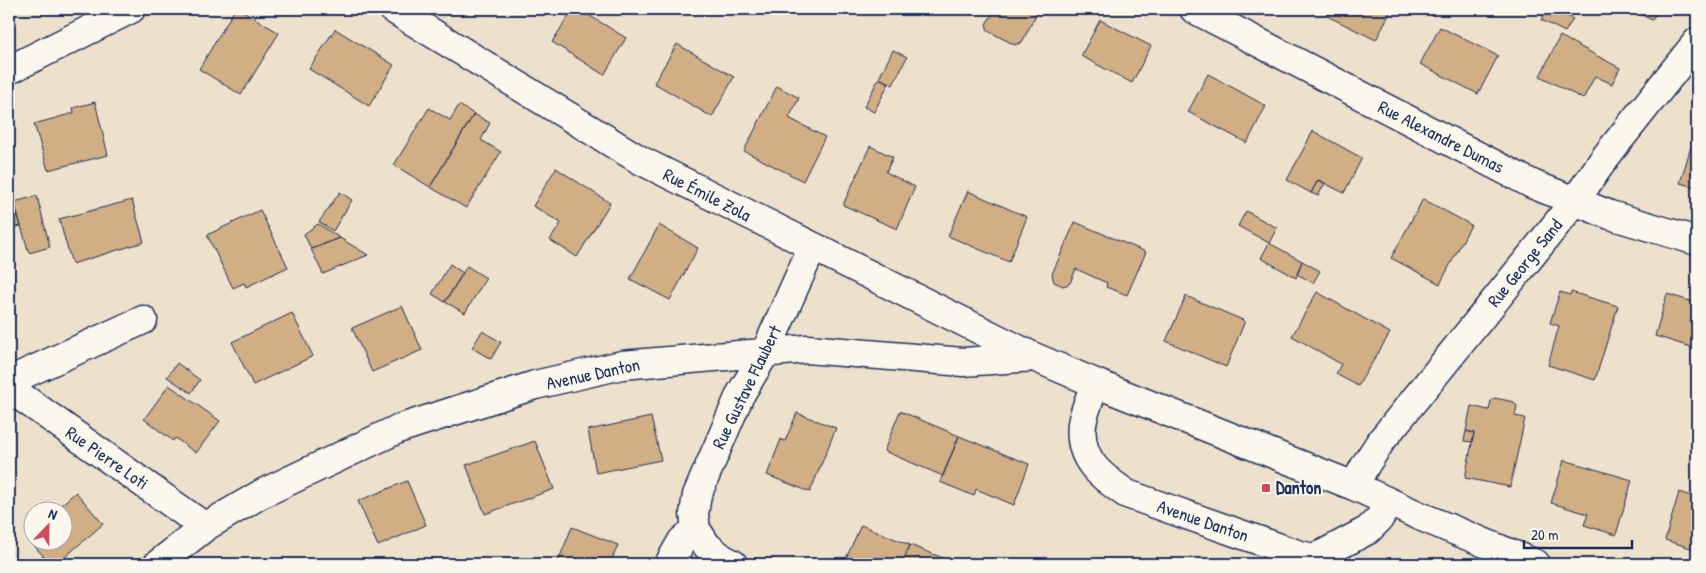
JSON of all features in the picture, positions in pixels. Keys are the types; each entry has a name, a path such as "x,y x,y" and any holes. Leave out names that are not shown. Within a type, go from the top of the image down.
{"street":[{"path":"9,70 131,9"},
{"name":"Rue Émile Zola","path":"393,9 640,160 812,248 1034,357"},
{"name":"Rue Alexandre Dumas","path":"1194,9 1532,184 1610,215 1697,241"},
{"name":"Rue George Sand","path":"1354,486 1381,441 1574,202 1607,155 1697,42"},
{"name":"Rue Gustave Flaubert","path":"696,529 694,514 697,495 740,395 765,352 812,248"},
{"path":"9,380 143,320"},
{"name":"Avenue Danton","path":"158,564 205,527 261,494 398,429 535,386 622,365 807,349 963,362 1034,357 1094,383 1354,486 1536,564"},
{"name":"Avenue Danton","path":"1094,383 1082,423 1082,444 1089,461 1105,480 1127,494 1312,558 1368,530 1389,502"},
{"name":"Rue Pierre Loti","path":"9,388 205,527"},
{"path":"669,564 682,541 696,529 707,546 733,564"}],"building":[{"path":"235,9 240,9 279,33 241,95 199,69"},
{"path":"573,9 579,9 626,38 604,75 552,42"},
{"path":"985,9 1039,9 1022,42 1015,45 988,31 986,24 993,13"},
{"path":"1331,9 1392,9 1376,40 1327,16"},
{"path":"1547,9 1553,9 1573,19 1565,32 1541,20"},
{"path":"1629,9 1658,9 1652,20"},
{"path":"1100,20 1151,46 1132,83 1081,56"},
{"path":"1440,27 1498,56 1478,94 1420,64"},
{"path":"335,29 394,65 369,106 309,69"},
{"path":"1560,36 1620,68 1612,84 1595,76 1583,99 1540,76"},
{"path":"677,44 734,77 712,117 654,83"},
{"path":"893,50 907,57 893,85 879,78"},
{"path":"1208,74 1266,106 1247,143 1188,112"},
{"path":"879,78 889,83 874,112 864,107"},
{"path":"777,86 799,98 789,118 825,137 803,181 744,151"},
{"path":"95,102 108,155 48,170 34,124 74,113 73,108"},
{"path":"459,105 474,114 430,187 394,165 429,108 450,120"},
{"path":"474,114 490,123 481,140 501,152 466,208 430,187"},
{"path":"1697,127 1697,188 1680,183"},
{"path":"1313,131 1362,158 1344,193 1318,180 1311,193 1287,180"},
{"path":"870,146 893,157 886,172 915,187 897,229 843,205"},
{"path":"556,168 610,203 577,257 550,240 561,223 533,206"},
{"path":"1318,180 1325,183 1318,196 1311,193"},
{"path":"968,191 1027,217 1009,262 948,236"},
{"path":"340,192 352,200 333,231 319,222"},
{"path":"37,196 50,247 29,253 14,202"},
{"path":"1423,199 1471,225 1440,284 1391,258"},
{"path":"132,200 144,242 72,264 59,219"},
{"path":"14,204 21,226 9,228 9,205"},
{"path":"260,210 288,267 246,287 244,283 233,288 207,235"},
{"path":"1246,211 1277,228 1269,243 1238,226"},
{"path":"1075,222 1146,252 1127,295 1106,287 1107,283 1076,269 1070,283 1063,286 1054,282 1052,274"},
{"path":"318,224 340,238 311,249 304,234"},
{"path":"659,225 698,248 670,300 630,279"},
{"path":"340,238 368,255 323,274 311,249"},
{"path":"1269,243 1302,261 1296,278 1261,258"},
{"path":"9,260 15,280 9,281"},
{"path":"1302,261 1320,271 1313,283 1297,274"},
{"path":"450,264 463,273 445,302 432,294"},
{"path":"467,266 486,278 465,313 445,302"},
{"path":"1317,292 1390,333 1358,386 1336,374 1341,364 1292,336"},
{"path":"1560,292 1570,295 1571,292 1618,306 1595,380 1548,365 1559,326 1550,323"},
{"path":"1667,294 1697,303 1697,349 1655,336"},
{"path":"1186,296 1245,321 1226,367 1166,341"},
{"path":"402,306 422,350 372,372 352,328"},
{"path":"292,313 313,356 253,385 232,342"},
{"path":"482,331 501,342 491,359 472,348"},
{"path":"177,363 200,380 191,393 167,377"},
{"path":"169,385 220,421 196,453 175,438 173,441 144,419"},
{"path":"1495,398 1514,402 1517,406 1515,416 1525,418 1510,487 1465,478 1474,433 1466,431 1471,406 1489,410 1491,401"},
{"path":"900,411 959,436 943,476 884,451"},
{"path":"797,413 836,428 810,492 767,475 781,439 785,441"},
{"path":"651,417 661,460 596,473 588,430"},
{"path":"1466,431 1474,433 1472,442 1464,441"},
{"path":"959,436 1029,464 1014,505 976,489 974,496 940,482"},
{"path":"535,441 554,489 485,514 466,465"},
{"path":"1564,460 1632,480 1616,535 1584,525 1588,514 1551,503"},
{"path":"407,481 426,525 378,546 358,501"},
{"path":"76,492 103,524 57,564 50,564 38,550 72,550 72,500 67,500"},
{"path":"1679,492 1697,498 1697,550 1665,540"},
{"path":"861,525 910,545 902,564 844,563"},
{"path":"572,527 618,545 610,564 557,564"},
{"path":"910,545 958,564 902,564"}],"place":[{"name":"Danton","path":"1266,488"}]}
